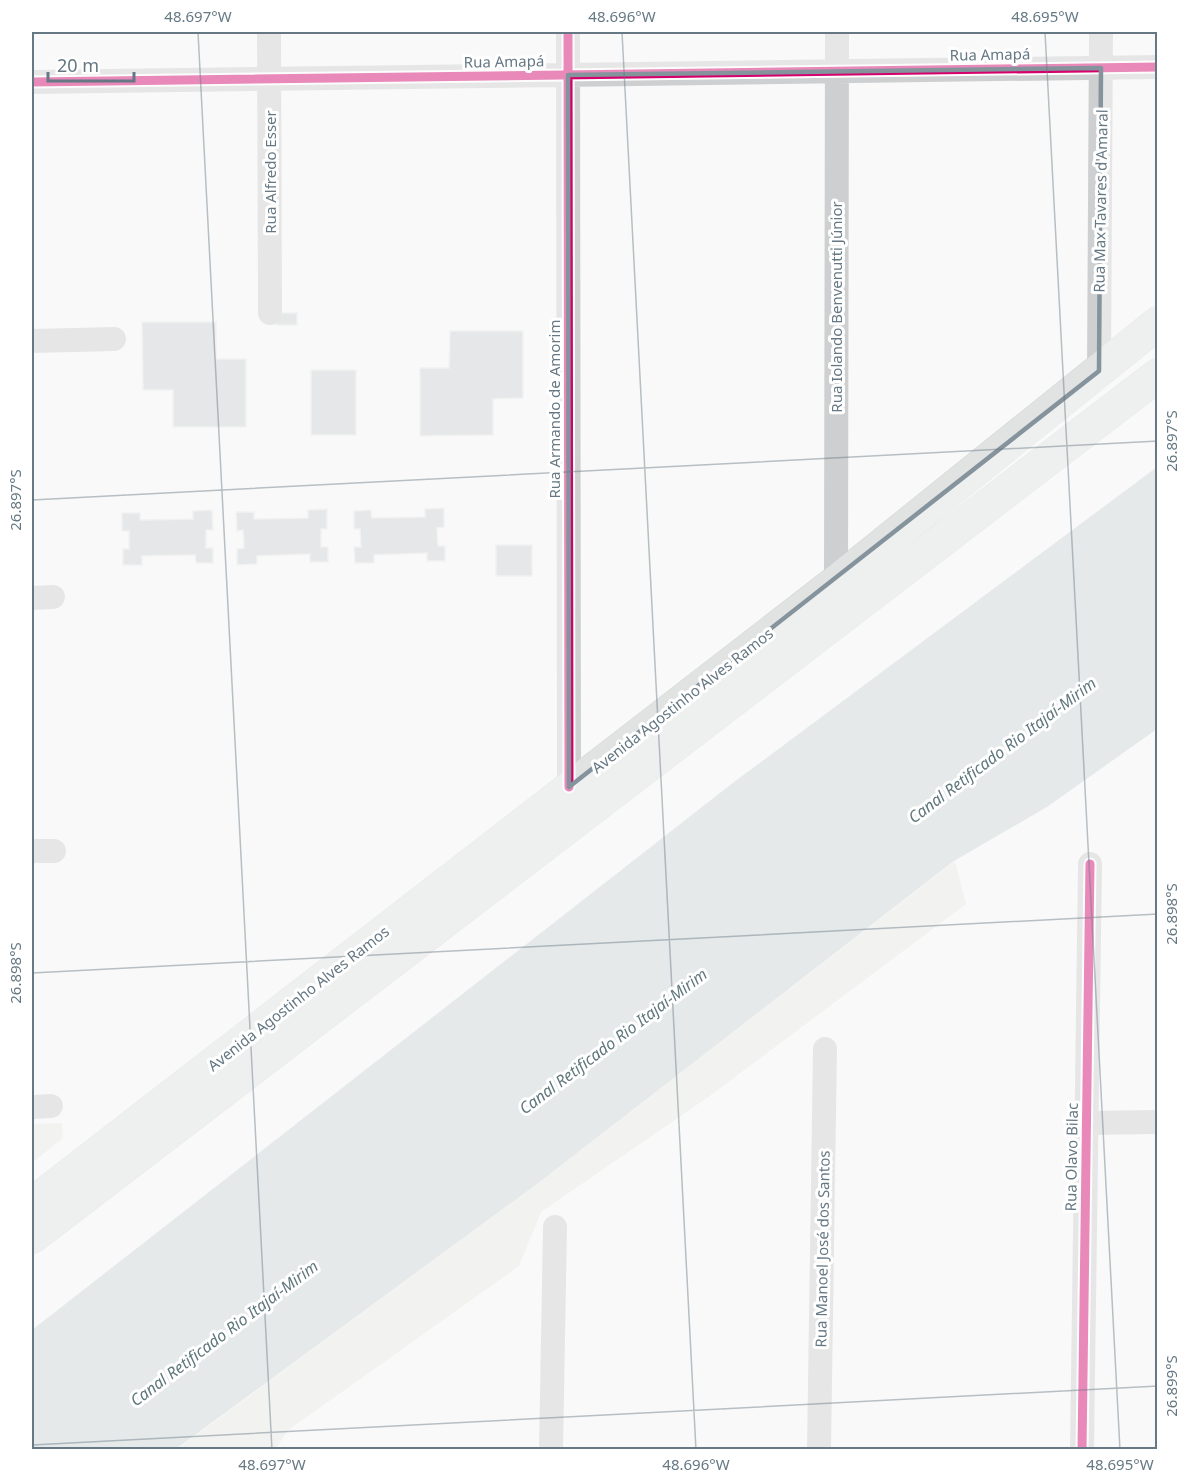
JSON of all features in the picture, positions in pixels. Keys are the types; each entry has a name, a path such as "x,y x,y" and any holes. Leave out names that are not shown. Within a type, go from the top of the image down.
{"main road":[{"name":"Avenida Agostinho Alves Ramos","path":"32,1204 836,582 1158,323"},
{"name":"Avenida Agostinho Alves Ramos","path":"32,1237 1158,375"}],"street":[{"name":"Rua Alfredo Esser","path":"269,32 270,313"},
{"name":"Rua Armando de Amorim","path":"568,32 569,787"},
{"name":"Rua Iolando Benvenutti Júnior","path":"836,582 837,32"},
{"name":"Rua Max Tavares d'Amaral","path":"1099,371 1101,32"},
{"name":"Rua Amapá","path":"32,82 1158,67"},
{"path":"32,340 114,339"},
{"name":"Rua Olavo Bilac","path":"1082,1449 1090,864"},
{"name":"Rua Manoel José dos Santos","path":"819,1449 825,1049"},
{"path":"1086,1123 1158,1122"},
{"path":"551,1449 555,1227"}],"highlighted area":[{"path":"1101,68 1099,371 569,787 569,481 568,75"}],"shaded area":[{"path":"955,861 966,904 707,1098 541,1212 519,1266 287,1431 276,1449 176,1450 537,1184"},
{"path":"62,1123 63,1138 32,1163 32,1124"}],"water":[{"name":"Canal Retificado Rio Itajaí-Mirim","path":"1157,467 1157,729 1047,807 954,861 537,1184 176,1449 32,1449 32,1330 734,782"}],"building":[{"path":"277,313 297,313 297,325 276,325"},
{"path":"142,322 216,322 216,359 246,359 246,427 173,427 173,390 143,390"},
{"path":"450,331 523,331 523,398 493,399 493,435 420,436 420,368 449,368"},
{"path":"311,370 356,370 356,435 311,435"},
{"path":"444,508 444,527 437,528 438,546 445,546 445,561 427,561 427,553 374,555 374,563 355,563 354,547 361,547 360,529 354,529 354,511 371,510 372,518 425,517 425,509"},
{"path":"327,509 327,529 321,529 321,547 328,547 328,562 310,562 310,554 257,556 257,564 237,565 237,549 244,548 243,530 237,531 236,512 254,512 254,519 308,518 308,510"},
{"path":"212,510 213,530 206,530 206,548 213,548 213,563 196,563 195,555 142,556 142,565 123,565 123,549 129,549 129,531 122,531 122,513 140,513 140,520 193,519 193,511"},
{"path":"496,545 532,545 532,576 496,576"}],"cycle path":[{"path":"568,32 569,787"},
{"path":"32,82 1158,67"},
{"path":"1082,1450 1090,864"}]}
